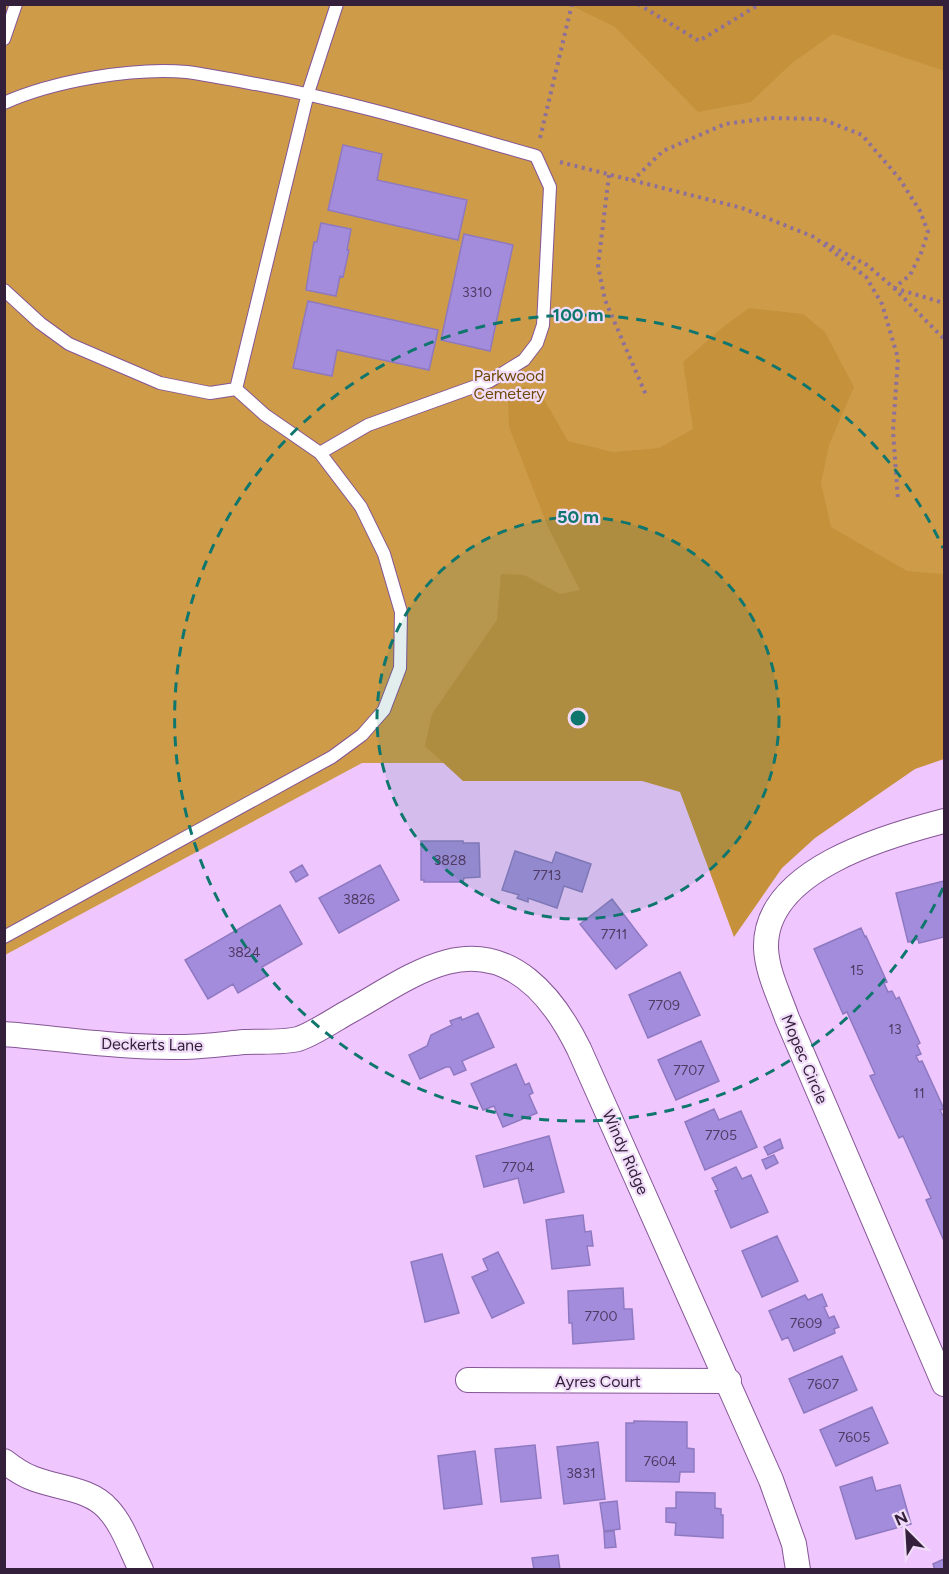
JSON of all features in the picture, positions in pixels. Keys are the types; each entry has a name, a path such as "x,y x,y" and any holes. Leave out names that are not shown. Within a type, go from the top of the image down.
{"street":[{"name":"Mopec Circle","path":"945,821 871,842 840,856 816,871 792,890 778,906 769,923 766,947 770,973 788,1017 945,1384"},
{"name":"Windy Ridge","path":"299,1038 414,975 449,962 470,959 493,962 530,980 545,994 558,1010 579,1048 729,1381 782,1506 794,1544 798,1569"},
{"name":"Deckerts Lane","path":"4,1034 126,1045 181,1047 299,1038"},
{"name":"Ayres Court","path":"468,1380 729,1381"},
{"path":"4,1461 18,1472 33,1479 92,1497 108,1508 121,1528 141,1569"}],"lane":[{"path":"4,39 16,4"},
{"path":"236,389 308,93 337,4"},
{"path":"4,103 70,83 134,72 186,72 308,93 536,156 550,187 543,325 537,343 524,360 490,381 368,425 320,453"},
{"path":"4,290 40,323 69,344 160,383 210,393 236,389"},
{"path":"4,937 332,757 362,735 384,710 400,668 400,612 384,554 361,507 320,453 265,415 236,389"}],"path":[{"path":"572,4 536,156 742,208 814,237 867,265 894,288 945,339"},
{"path":"638,4 699,41 760,4"},
{"path":"632,181 663,151 725,124 770,118 822,119 862,135 899,178 920,211 928,232 910,275 894,288"},
{"path":"609,175 598,266 605,300 646,394"},
{"path":"814,237 866,277 882,304 898,358 893,431 898,500"},
{"path":"894,288 945,303"}],"green space":[{"name":"Parkwood Cemetery","path":"5,5 944,5 944,751 623,763 362,763 5,955"}],"shaded area":[{"path":"570,5 944,5 944,73 942,70 833,34 792,63 751,102 698,112 615,27"},
{"path":"749,308 803,314 825,332 854,387 829,445 821,483 831,527 907,571 944,574 944,759 915,769 815,838 782,868 734,937 680,792 642,781 463,781 425,746 432,714 497,620 501,574 524,575 560,594 580,590 548,527 509,427 508,402 524,386 542,396 568,441 613,452 659,448 693,429 683,362"}],"building":[{"path":"343,145 382,154 377,180 467,200 458,240 328,210"},
{"path":"321,223 351,229 343,277 340,276 336,296 306,290 314,242 317,242"},
{"path":"464,234 513,245 490,351 441,340"},
{"path":"308,301 438,330 429,370 337,350 332,376 293,368"},
{"path":"421,841 479,843 480,877 464,878 463,882 424,882 421,880"},
{"path":"515,851 552,863 556,852 591,864 582,892 564,886 557,908 528,898 528,902 517,898 519,895 502,890"},
{"path":"302,865 308,875 296,882 290,872"},
{"path":"380,865 399,900 339,933 319,898"},
{"path":"944,881 944,937 919,943 918,939 908,942 896,893"},
{"path":"612,899 647,945 616,969 580,924"},
{"path":"280,905 302,944 262,967 267,976 238,993 233,984 208,999 185,960"},
{"path":"861,928 887,982 884,983 888,992 892,991 896,999 899,997 920,1043 917,1045 921,1054 916,1056 919,1062 922,1061 944,1109 940,1110 944,1118 944,1241 926,1200 931,1198 903,1136 899,1138 870,1076 875,1074 847,1012 843,1014 814,949"},
{"path":"680,972 700,1015 648,1038 629,995"},
{"path":"478,1013 494,1047 462,1061 466,1070 454,1075 450,1067 446,1067 420,1079 409,1055 427,1046 431,1035 452,1025 450,1021 461,1017 462,1020"},
{"path":"701,1041 719,1081 676,1100 658,1060"},
{"path":"516,1064 525,1085 529,1083 533,1093 529,1095 537,1113 503,1127 494,1106 483,1110 471,1084"},
{"path":"714,1109 719,1120 741,1111 757,1147 705,1170 685,1122"},
{"path":"549,1136 564,1192 524,1203 518,1178 484,1187 476,1156"},
{"path":"780,1139 783,1148 768,1155 764,1147"},
{"path":"774,1155 778,1163 766,1169 762,1160"},
{"path":"736,1167 742,1179 751,1175 768,1212 731,1228 715,1191 718,1190 712,1178"},
{"path":"583,1215 585,1232 591,1231 593,1246 587,1246 590,1265 552,1269 546,1220"},
{"path":"777,1236 798,1281 762,1297 742,1251"},
{"path":"498,1252 524,1303 492,1318 472,1277 488,1270 483,1259"},
{"path":"442,1254 459,1313 425,1322 411,1262"},
{"path":"623,1288 624,1309 632,1309 634,1339 573,1344 572,1323 569,1323 568,1291"},
{"path":"822,1294 829,1318 834,1316 839,1327 834,1329 835,1333 794,1351 788,1337 782,1340 769,1311 805,1295 808,1300"},
{"path":"842,1356 857,1390 804,1413 789,1379"},
{"path":"872,1407 888,1443 836,1466 820,1430"},
{"path":"634,1421 687,1422 687,1448 694,1449 694,1472 680,1472 679,1482 626,1481 626,1423 634,1423"},
{"path":"598,1442 605,1499 564,1504 557,1447"},
{"path":"535,1445 541,1498 501,1502 495,1449"},
{"path":"475,1451 482,1504 444,1509 438,1456"},
{"path":"872,1477 876,1491 900,1485 911,1524 856,1539 840,1487"},
{"path":"676,1492 715,1493 715,1508 721,1509 721,1515 723,1515 723,1538 675,1535 676,1523 666,1522 666,1508 676,1508"},
{"path":"617,1501 620,1529 604,1531 600,1503"},
{"path":"614,1531 616,1547 605,1548 604,1532"},
{"path":"558,1555 560,1570 534,1570 532,1558"},
{"path":"944,1559 944,1570 935,1570 933,1564"}]}
